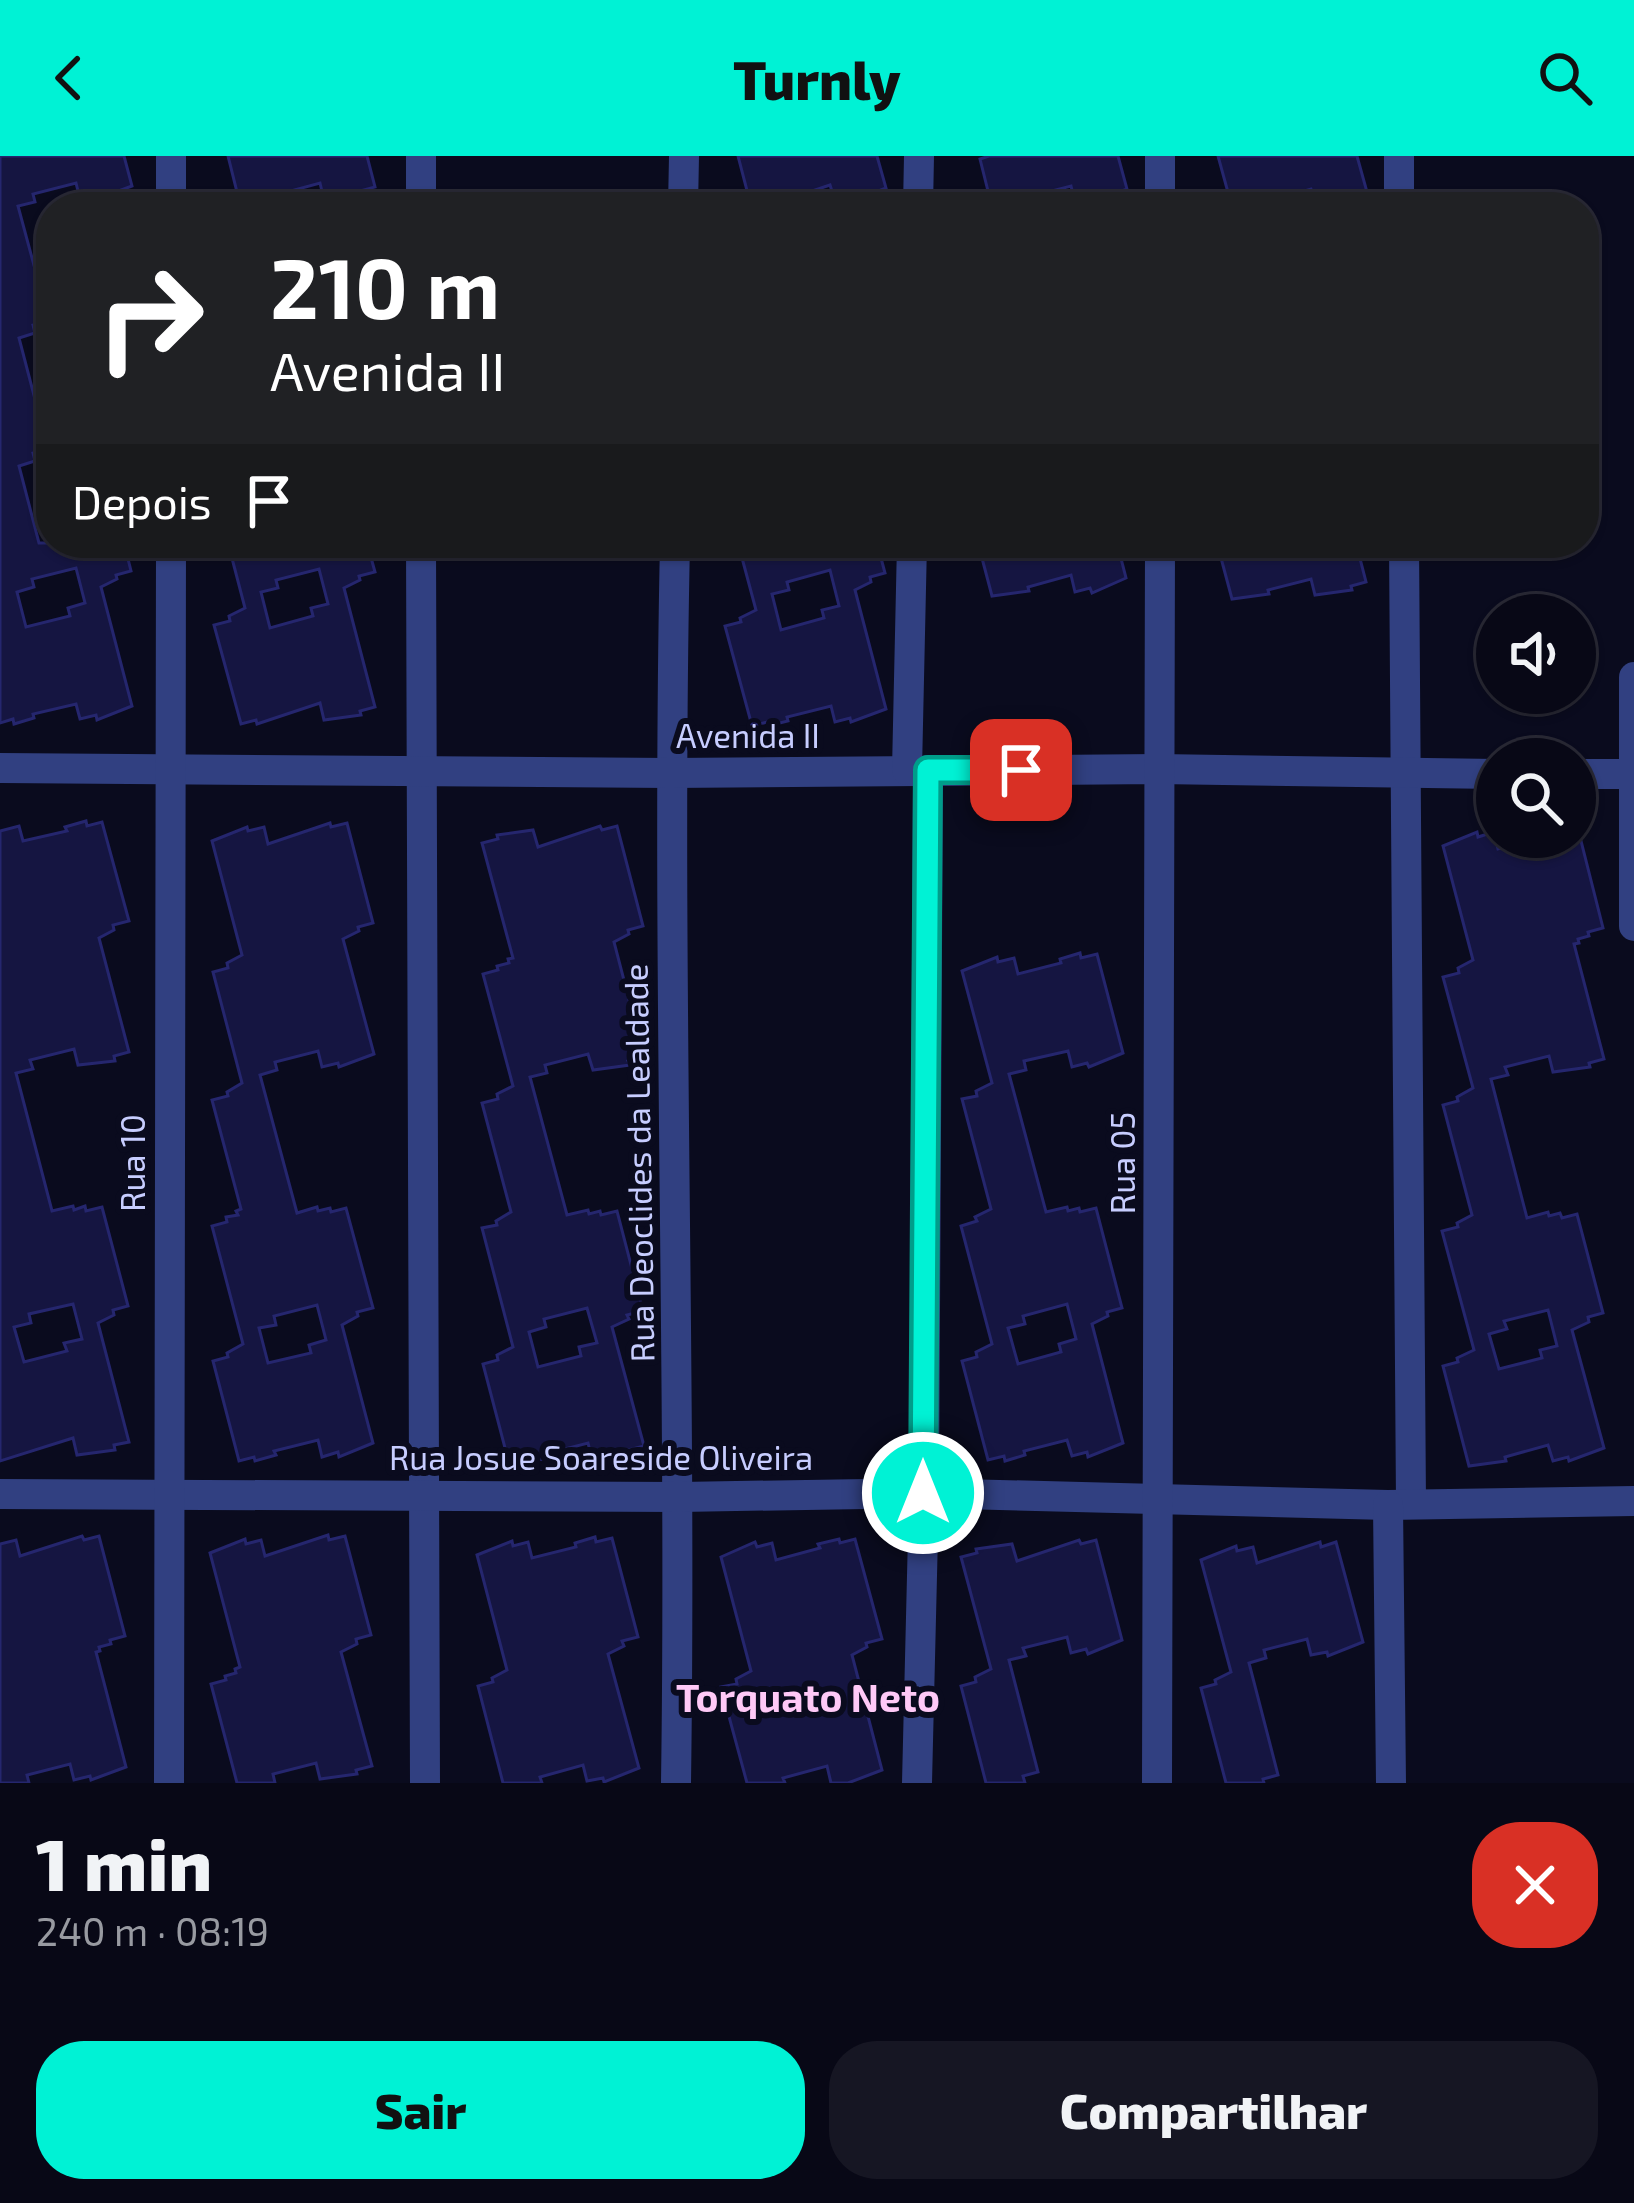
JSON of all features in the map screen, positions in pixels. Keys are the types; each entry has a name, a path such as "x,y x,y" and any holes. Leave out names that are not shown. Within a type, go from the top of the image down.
{"street":[{"path":"171,192 172,156"},
{"path":"421,156 421,192"},
{"path":"683,192 684,156"},
{"path":"918,192 919,156"},
{"path":"1160,156 1160,192"},
{"path":"1399,156 1399,192"},
{"name":"Rua 10","path":"170,558 170,1783"},
{"path":"421,558 425,1783"},
{"name":"Rua Deoclides da Lealdade","path":"675,558 670,772 680,1498 676,1783"},
{"path":"911,558 918,770 923,1493 917,1783"},
{"name":"Rua 05","path":"1157,1783 1160,558"},
{"path":"1391,1783 1400,1504 1407,774 1404,558"},
{"path":"1634,677 1634,926"},
{"name":"Avenida II","path":"0,768 1159,769 1476,774"},
{"path":"1596,774 1633,774"},
{"name":"Rua Josue Soareside Oliveira","path":"0,1494 680,1498 923,1493 1400,1504 1634,1501"}],"building":[{"path":"0,156 124,156 132,186 116,192 78,192 76,183 36,192 35,202 18,206 36,273 35,333 19,338 36,403 36,452 35,461 19,466 36,531 36,558 128,558 131,571 101,587 132,706 97,720 96,715 80,719 76,704 33,714 34,718 14,724 13,719 0,723","holes":["76,568 85,603 68,608 70,616 26,627 17,592 34,587 32,579"]},
{"path":"228,156 367,156 375,187 322,192 320,183 287,192 237,192"},
{"path":"738,156 877,156 886,188 832,192 830,185 809,192 747,192"},
{"path":"1118,156 1127,189 1072,192 1071,186 1048,192 988,192 980,159"},
{"path":"1218,156 1357,156 1367,192 1311,189 1228,192"},
{"path":"232,558 371,558 375,572 359,576 360,580 344,588 375,707 360,711 361,715 324,720 320,703 257,724 256,720 241,724 214,625 230,621 229,616 245,608","holes":["319,569 328,604 311,608 313,616 270,628 261,592 278,588 276,580"]},
{"path":"742,558 881,558 885,573 870,577 871,582 855,590 886,709 851,722 850,718 835,722 831,706 787,717 788,721 752,726 725,626 741,622 740,618 756,610","holes":["830,570 839,606 822,610 824,618 781,630 772,594 789,590 787,582"]},
{"path":"982,558 1121,558 1126,578 1092,593 1090,588 1075,592 1071,575 1028,587 1029,591 992,596"},
{"path":"1221,558 1360,558 1366,582 1351,586 1352,590 1315,595 1311,579 1268,590 1269,594 1232,599"},
{"path":"102,822 129,921 113,925 114,930 99,938 129,1052 114,1056 115,1061 78,1065 74,1049 30,1060 33,1069 16,1073 52,1211 102,1207 128,1306 113,1310 114,1315 98,1323 129,1442 114,1445 115,1450 77,1455 73,1438 0,1461 0,831 19,826 23,841 67,831 65,827","holes":["73,1304 82,1339 64,1343 67,1351 24,1362 14,1327 31,1323 29,1314"]},
{"path":"330,823 331,827 347,823 373,923 343,939 374,1054 339,1067 338,1063 322,1067 318,1051 275,1062 277,1070 260,1075 297,1213 317,1207 331,1212 346,1208 373,1308 357,1312 358,1316 342,1325 373,1443 339,1457 338,1452 322,1457 318,1440 255,1461 254,1457 239,1461 213,1361 228,1357 227,1353 243,1344 212,1226 227,1222 226,1217 238,1215 241,1209 212,1100 228,1096 227,1092 242,1083 213,972 228,968 227,963 242,955 212,841 247,827 248,831 264,827 268,844","holes":["317,1305 326,1340 309,1345 311,1353 268,1363 259,1328 276,1325 274,1316"]},
{"path":"600,826 602,830 617,826 643,926 628,930 629,934 614,942 644,1057 628,1061 630,1065 593,1070 588,1054 545,1065 547,1073 530,1077 567,1215 617,1211 643,1311 627,1315 629,1319 612,1327 644,1446 628,1450 629,1454 592,1459 588,1443 545,1454 546,1459 509,1463 483,1364 498,1360 497,1355 513,1347 482,1228 497,1225 496,1221 511,1212 482,1103 498,1099 497,1094 513,1086 483,974 513,958 482,843 498,839 497,835 533,830 538,847","holes":["587,1308 597,1343 579,1347 581,1356 538,1367 529,1332 546,1327 544,1319"]},
{"path":"1476,832 1476,858 1585,858 1603,928 1588,932 1589,936 1574,944 1604,1059 1589,1063 1590,1067 1553,1072 1549,1056 1505,1067 1508,1075 1491,1079 1527,1218 1548,1212 1549,1216 1560,1213 1562,1218 1577,1214 1603,1313 1588,1317 1589,1322 1572,1330 1604,1448 1569,1461 1568,1457 1553,1461 1548,1445 1505,1457 1506,1461 1469,1466 1443,1366 1474,1350 1442,1231 1458,1227 1457,1223 1472,1215 1443,1105 1458,1101 1457,1097 1473,1088 1443,977 1459,973 1458,968 1473,960 1443,846","holes":["1548,1310 1557,1346 1540,1350 1542,1358 1499,1369 1489,1334 1507,1329 1504,1321"]},
{"path":"1097,954 1123,1053 1089,1067 1087,1063 1072,1067 1068,1051 1024,1061 1026,1070 1009,1074 1046,1212 1096,1208 1122,1308 1092,1324 1123,1443 1088,1457 1087,1452 1072,1456 1067,1440 1005,1461 1004,1456 988,1460 962,1361 977,1357 976,1352 992,1344 961,1226 991,1209 962,1099 977,1096 976,1091 992,1083 962,971 997,957 998,962 1014,958 1018,974 1061,963 1060,959","holes":["1067,1304 1076,1339 1059,1344 1061,1352 1018,1364 1008,1328 1025,1324 1023,1316"]},
{"path":"328,1535 329,1540 345,1536 371,1635 356,1639 357,1644 341,1652 372,1766 356,1770 357,1774 320,1779 316,1763 273,1774 275,1783 237,1783 211,1684 226,1680 225,1676 240,1667 210,1553 245,1539 246,1544 261,1540 265,1556"},
{"path":"82,1536 84,1540 99,1536 125,1636 110,1640 111,1644 96,1652 126,1767 91,1780 90,1776 74,1780 70,1764 27,1775 29,1783 0,1783 0,1544 16,1540 20,1556"},
{"path":"595,1537 596,1542 612,1538 638,1637 622,1641 624,1646 608,1654 639,1768 604,1782 603,1778 587,1781 583,1765 540,1777 542,1783 503,1783 478,1686 493,1682 492,1678 507,1670 477,1555 512,1541 513,1546 528,1542 532,1558"},
{"path":"839,1539 840,1543 855,1539 882,1639 866,1643 867,1647 852,1655 882,1770 848,1783 831,1783 827,1766 783,1778 785,1783 747,1783 721,1687 737,1684 736,1679 751,1671 721,1557 755,1542 757,1547 772,1543 776,1560"},
{"path":"1079,1540 1081,1544 1096,1540 1122,1640 1088,1654 1086,1649 1071,1653 1067,1637 1023,1648 1026,1656 1009,1660 1038,1772 1023,1776 1025,1783 986,1783 961,1686 976,1682 975,1677 991,1669 961,1557 977,1553 976,1549 1012,1544 1017,1561"},
{"path":"1320,1542 1321,1547 1336,1542 1363,1642 1328,1656 1327,1652 1311,1655 1307,1639 1264,1650 1266,1658 1249,1663 1278,1775 1263,1779 1264,1783 1226,1783 1201,1688 1231,1672 1201,1560 1236,1546 1237,1551 1253,1547 1257,1563"}],"district":[{"name":"Torquato Neto","path":"808,1698"}],"route":[{"path":"923,1493 928,770 1021,770"}]}
